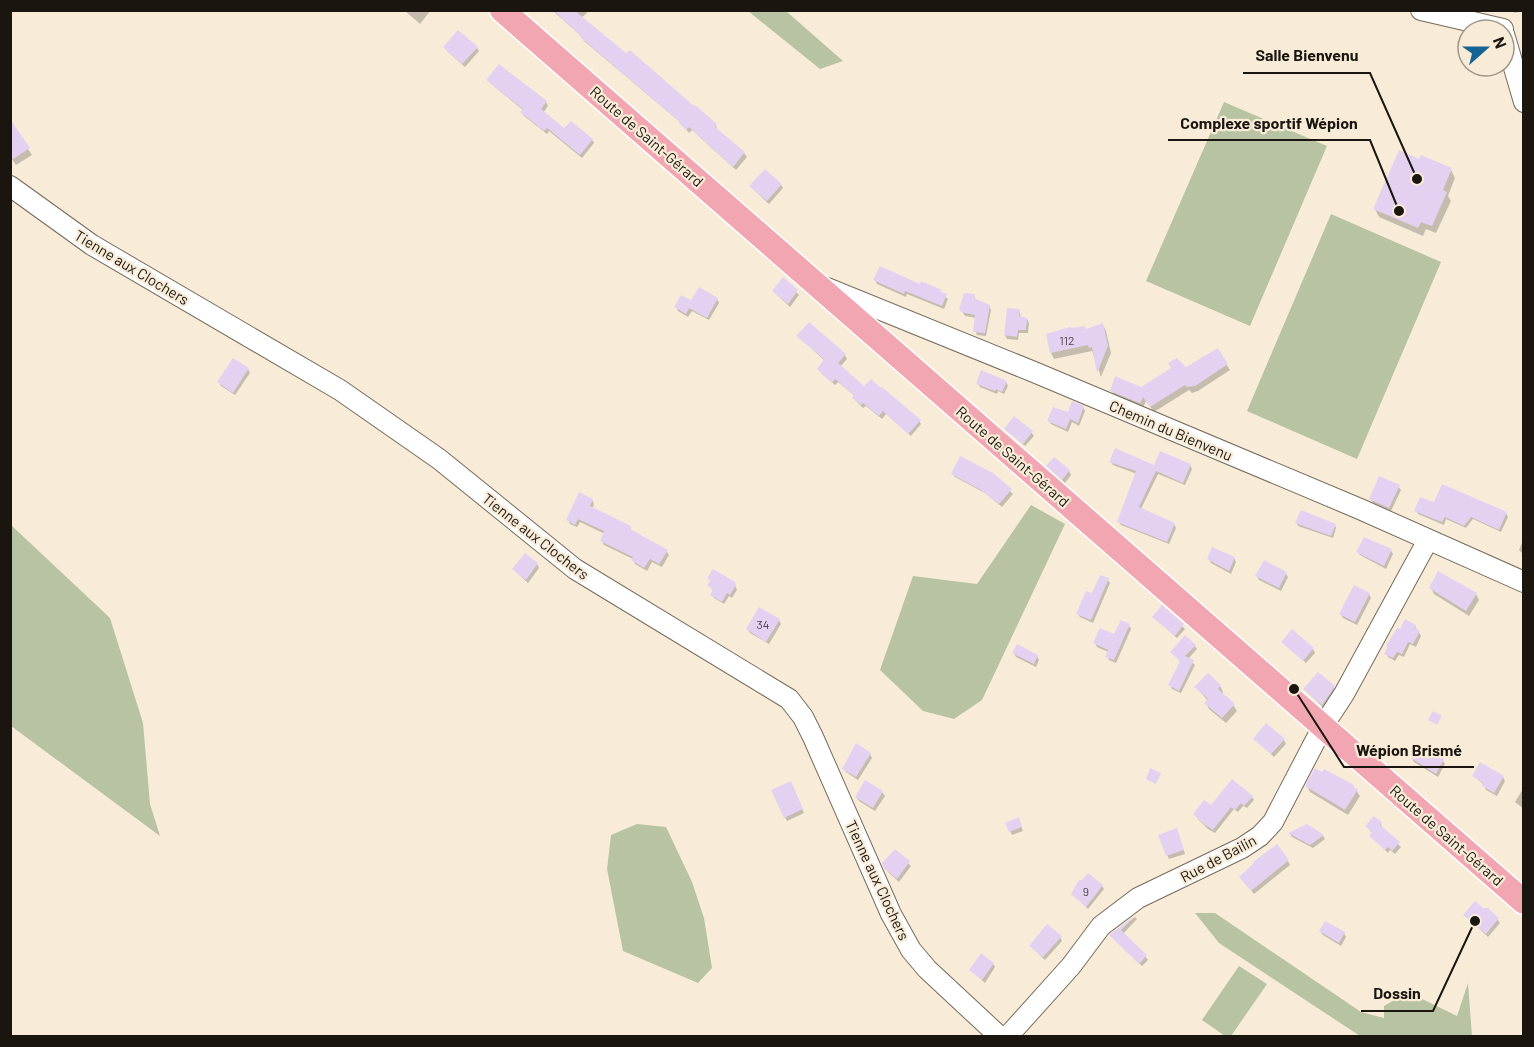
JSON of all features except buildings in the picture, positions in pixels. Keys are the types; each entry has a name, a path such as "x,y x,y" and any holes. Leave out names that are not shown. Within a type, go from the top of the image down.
{"main road":[{"name":"Route de Saint-Gérard","path":"502,10 1524,902"}],"street":[{"path":"1421,10 1462,18"},
{"path":"1516,74 1524,102"},
{"name":"Tienne aux Clochers","path":"10,186 92,245 340,390 439,459 575,569 789,699 803,717 813,737 891,914 911,950 927,969 999,1036"},
{"name":"Chemin du Bienvenu","path":"816,284 1360,509 1524,582"},
{"name":"Rue de Bailin","path":"1008,1036 1071,966 1101,926 1138,898 1242,848 1260,836 1273,822 1323,726 1344,694 1428,540"}],"green space":[{"path":"748,11 786,11 843,61 820,69"},
{"path":"1224,102 1327,146 1250,326 1146,281"},
{"path":"1331,214 1441,262 1357,459 1247,411"},
{"path":"1031,505 1065,524 982,700 954,719 923,711 880,670 913,576 977,584"},
{"path":"11,525 110,618 143,723 150,804 160,836 11,726"},
{"path":"637,824 666,827 692,882 704,918 712,968 698,983 623,951 607,869 611,835"},
{"path":"1195,913 1215,913 1361,1012 1384,1018 1384,1006 1408,992 1457,1016 1468,983 1472,1036 1360,1036 1219,943"},
{"path":"1239,966 1267,984 1231,1036 1225,1036 1202,1020"}],"place":[{"name":"Salle Bienvenu","path":"1417,179"},
{"name":"Complexe sportif Wépion","path":"1399,211"},
{"name":"Wépion Brismé","path":"1294,689"},
{"name":"Dossin","path":"1475,921"}]}
